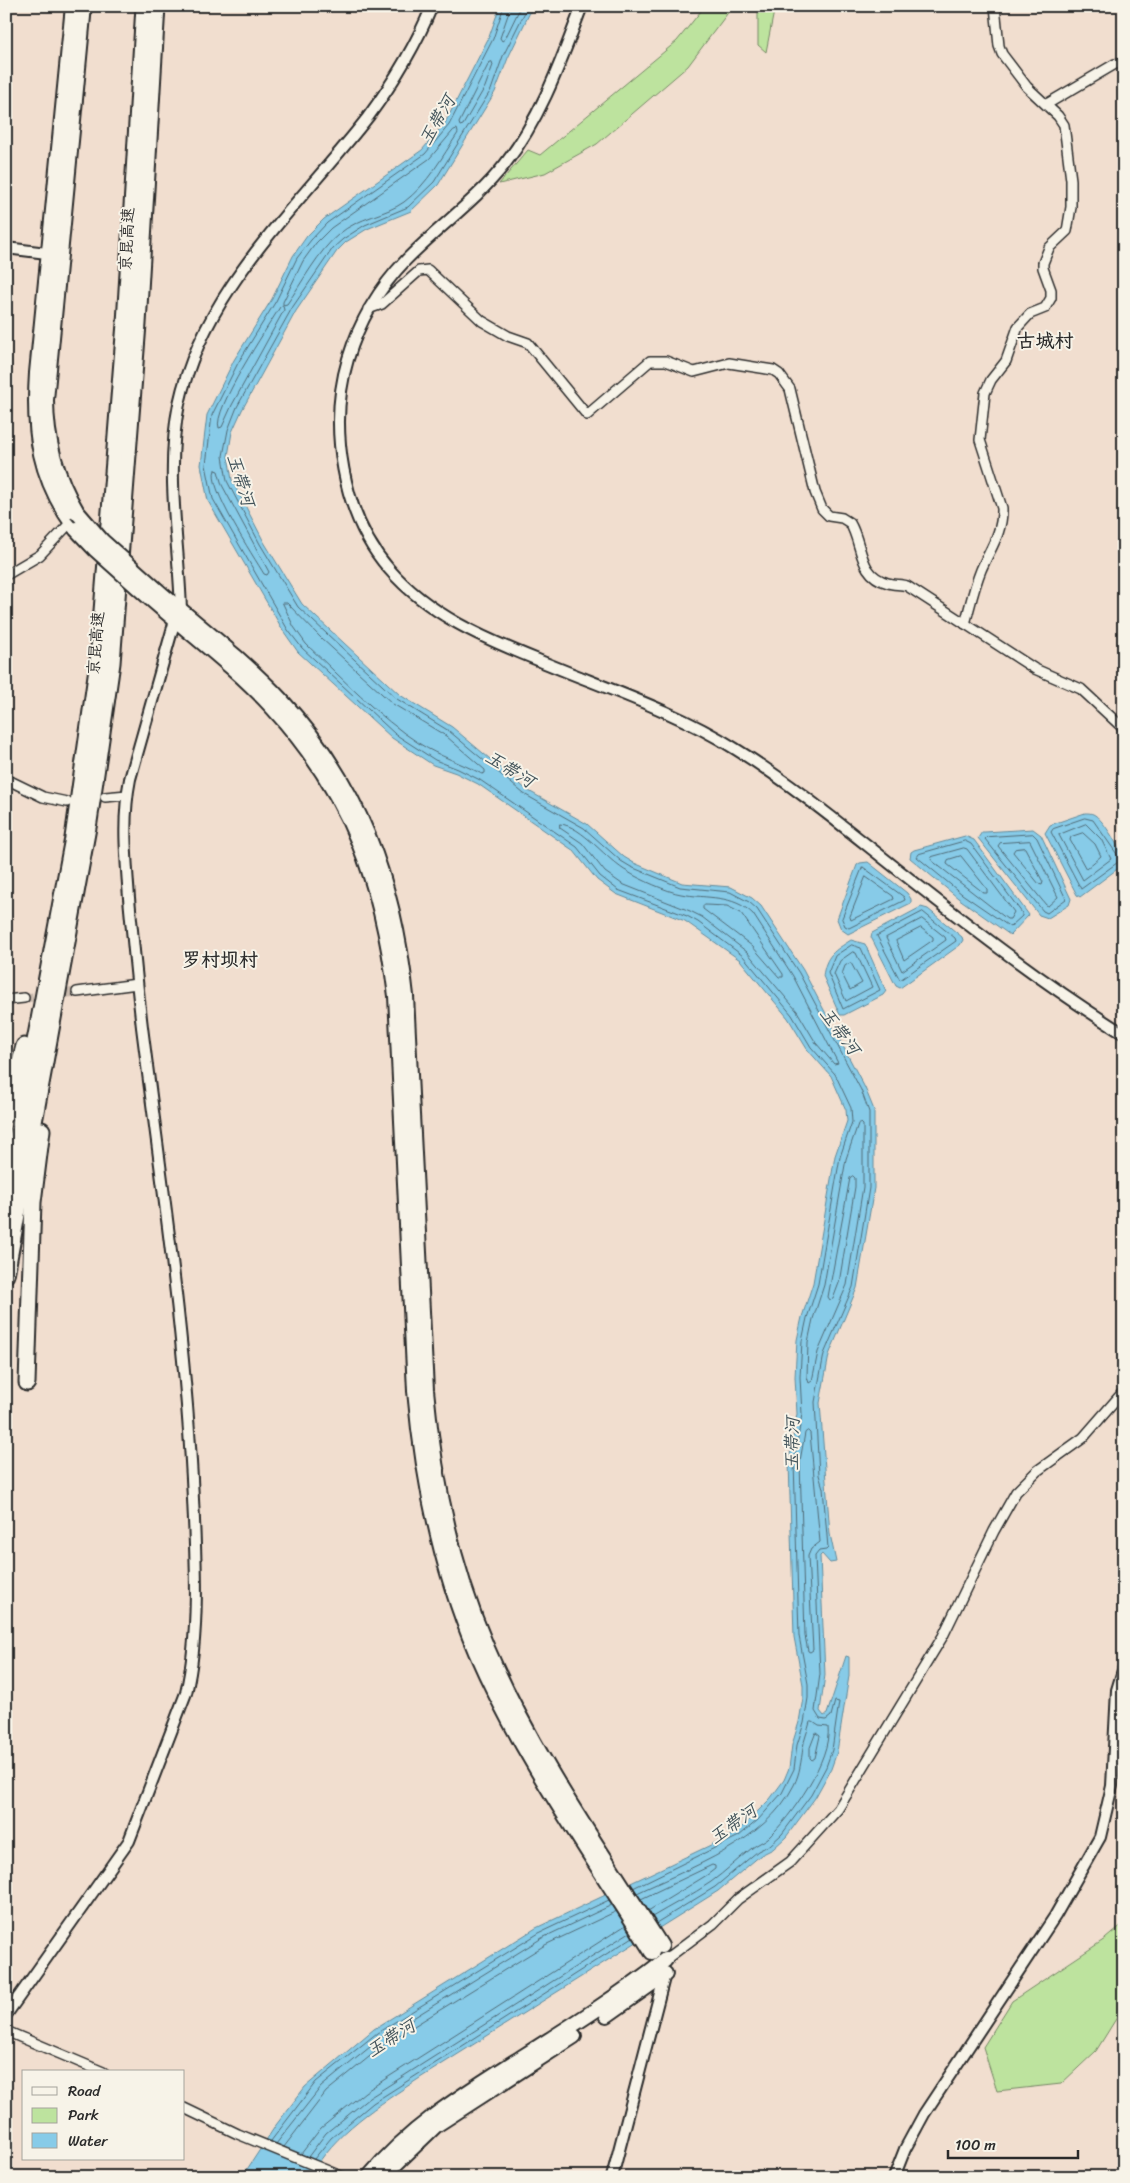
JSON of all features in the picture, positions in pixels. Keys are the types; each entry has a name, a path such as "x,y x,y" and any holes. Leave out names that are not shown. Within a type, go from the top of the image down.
{"highway":[{"name":"京昆高速","path":"6,1196 76,820 98,662 124,324 144,6"},
{"name":"京昆高速","path":"6,1275 89,822 112,663 138,324 157,6"},
{"path":"6,1114 61,899"},
{"path":"28,1383 33,1202 62,962"}],"main road":[{"path":"73,6 55,254 46,419 54,462 75,521 94,548 155,595 258,693 295,734 337,795 350,818 369,866 389,946 396,996 412,1358 418,1428 431,1500 449,1576 476,1652 497,1696 538,1770 588,1841 657,1949"},
{"path":"55,254 84,6"},
{"path":"369,2177 395,2149 430,2118 665,1967"},
{"path":"382,2177 436,2125 616,2009 665,1967"}],"street":[{"path":"6,2015 129,1841 183,1702 190,1676 194,1628 194,1528 190,1432 168,1225 137,984 124,832 127,795 146,717 178,616 174,512 174,448 180,404 196,350 221,302 256,252 374,107 411,49 432,6"},
{"path":"582,6 548,91 519,146 479,193 403,264 368,309 349,355 338,410 340,451 351,494 365,532 377,553 404,584 437,612 474,633 669,715 731,746 809,800 1036,975 1124,1034"},
{"path":"966,624 980,572 1000,530 1002,519 1002,508 980,440 985,393 991,380 1006,361 1018,327 1030,314 1047,306 1051,298 1051,290 1043,263 1050,248 1064,235 1071,207 1071,180 1065,131 1058,116 1027,87 1002,54 999,46 995,6"},
{"path":"1046,104 1116,64 1124,63"},
{"path":"6,248 55,254"},
{"path":"368,309 382,304 419,271 428,270 482,321 508,336 528,343 587,414 650,361 666,361 694,372 729,363 774,370 790,389 815,492 822,509 829,516 842,518 850,523 862,560 874,575 888,583 907,586 1035,669 1081,688 1124,729"},
{"path":"6,575 40,555 75,521"},
{"path":"6,779 43,797 67,802"},
{"path":"105,797 127,795"},
{"path":"77,992 137,984"},
{"path":"6,1000 24,998"},
{"path":"612,2177 665,1967 738,1899 790,1862 838,1809 943,1636 1008,1504 1031,1476 1083,1438 1124,1391"},
{"path":"894,2177 905,2149 924,2114 1055,1916 1100,1836 1112,1786 1117,1690 1124,1667"},
{"path":"6,2031 98,2070"},
{"path":"185,2108 238,2134 343,2177"}],"green space":[{"path":"705,6 733,6 688,66 597,144 545,173 499,184 528,150 540,155 677,41"},
{"path":"755,6 775,6 766,52 758,45 758,12"},
{"path":"1124,1923 1124,2006 1096,2051 1061,2084 997,2091 983,2047 1012,2001 1105,1939"}],"water":[{"name":"玉带河","path":"500,6 533,6 508,58 495,92 438,185 411,211 367,229 346,242 337,251 296,311 232,432 228,456 232,480 264,542 302,604 400,695 452,727 527,790 587,824 624,857 634,863 682,883 731,887 752,898 761,906 803,970 865,1088 874,1110 874,1188 857,1288 829,1355 820,1403 830,1534 836,1562 830,1563 822,1554 820,1556 825,1675 820,1711 824,1716 827,1714 846,1656 849,1657 849,1676 837,1752 831,1769 815,1798 786,1837 773,1849 761,1855 718,1891 420,2078 374,2109 332,2146 310,2177 242,2177 276,2125 305,2087 374,2029 536,1928 736,1833 770,1799 784,1780 789,1768 792,1745 799,1722 803,1698 803,1685 794,1637 789,1461 797,1414 795,1377 797,1340 813,1283 835,1156 847,1121 846,1110 831,1076 807,1049 788,1018 740,960 685,921 616,894 597,880 574,851 478,784 456,773 433,765 392,738 298,652 284,632 208,501 201,465 207,415 234,360 272,299 293,256 307,236 324,219 422,150 445,123 489,37"},
{"path":"1085,813 1093,814 1102,822 1117,845 1124,864 1080,897 1077,895 1045,833 1050,825"},
{"path":"1033,829 1041,835 1071,899 1069,905 1048,918 1039,915 978,838 982,832"},
{"path":"965,836 974,840 1029,915 1010,935 958,898 910,858 911,852 914,850"},
{"path":"868,862 907,893 911,903 848,934 841,929 837,919 857,865"},
{"path":"921,907 928,909 962,937 963,940 960,945 900,988 896,986 871,937 872,933"},
{"path":"851,940 865,944 886,991 883,995 844,1015 840,1015 823,976 824,969 832,954"}],"tunnel":[{"path":"24,998 77,992"}],"district":[{"name":"古城村","path":"1045,340"},
{"name":"罗村坝村","path":"220,959"}]}
